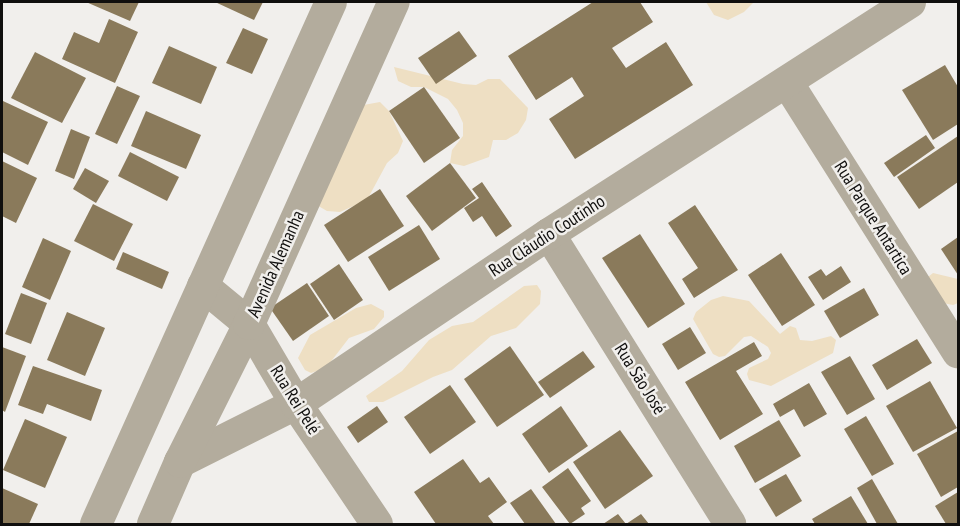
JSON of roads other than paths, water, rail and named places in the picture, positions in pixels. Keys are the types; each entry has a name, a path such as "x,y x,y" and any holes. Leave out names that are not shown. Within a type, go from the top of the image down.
{"street":[{"path":"96,525 331,2"},
{"name":"Avenida Alemanha","path":"153,525 180,462 249,324 394,2"},
{"name":"Rua Cláudio Coutinho","path":"180,462 296,404 549,234 910,2"},
{"name":"Rua Parque Antartica","path":"787,82 958,353"},
{"name":"Rua São José","path":"549,234 730,525"},
{"name":"Rua Rei Pelé","path":"203,286 249,324 296,404 377,525"}]}
